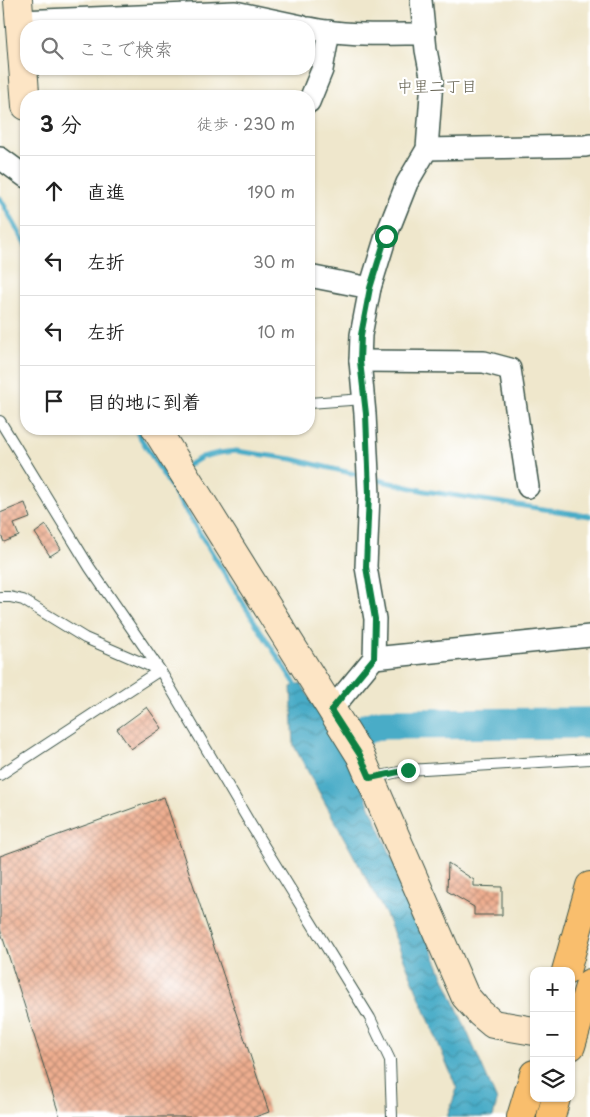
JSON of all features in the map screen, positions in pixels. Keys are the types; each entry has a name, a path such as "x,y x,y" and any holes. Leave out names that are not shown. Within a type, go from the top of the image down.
{"main road":[{"path":"567,967 590,886"},
{"path":"577,1035 590,983"},
{"path":"521,1117 530,1087"},
{"path":"551,1117 555,1102"}],"street":[{"path":"336,718 374,658 375,619 366,567 369,494 366,414 360,361 361,335 370,288 386,236 407,183 427,148 432,82 426,50 421,0"},
{"path":"20,24 19,10 235,12 273,20"},
{"path":"314,90 322,70 319,30 364,34 425,34"},
{"path":"24,75 25,90"},
{"path":"427,148 590,145"},
{"path":"0,158 20,172"},
{"path":"315,277 370,288"},
{"path":"360,361 484,362 510,369 528,487"},
{"path":"160,435 365,767 465,996 493,1024 530,1030"},
{"path":"374,658 590,636"}],"lane":[{"path":"315,403 364,399"},
{"path":"0,421 90,568 160,670 251,825 370,1018 390,1060 392,1117"},
{"path":"0,597 23,600 85,638 160,670"},
{"path":"0,774 160,670"},
{"path":"365,767 408,770 590,759"}],"water":[{"path":"301,683 359,781 497,1101 493,1117 447,1117 457,1089 386,915 294,746 291,687"}],"building":[{"path":"25,503 30,518 14,524 19,536 4,542 0,533 0,513"},
{"path":"46,525 61,549 50,556 35,533"},
{"path":"147,707 162,728 131,749 117,729"},
{"path":"164,797 269,1112 255,1117 60,1117 0,929 0,856"},
{"path":"448,863 474,880 474,886 502,887 502,915 474,915 474,907 447,891"}],"waterway":[{"path":"0,198 20,234"},
{"path":"139,435 296,685"},
{"path":"187,466 202,457 236,451 292,459 363,476"},
{"path":"374,479 425,491 590,516"},
{"path":"341,781 328,751 367,728 382,724 590,723"}],"district":[{"name":"中里二丁目","path":"437,85"}],"route":[{"path":"386,236 370,288 361,335 360,361 366,414 369,494 366,567 375,619 374,658 331,710 360,755 370,778 408,770"}]}
